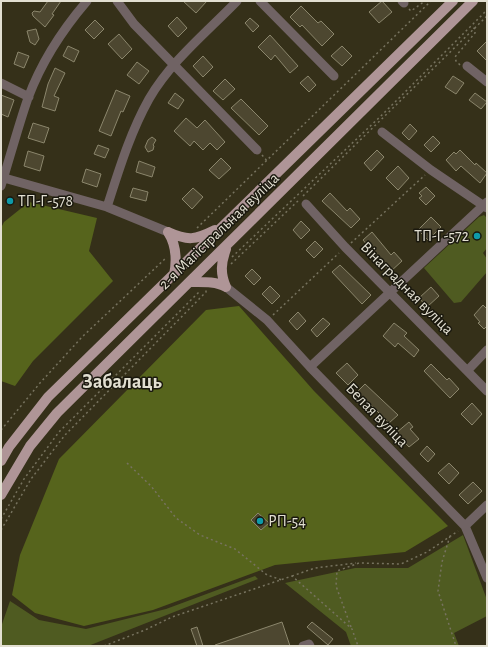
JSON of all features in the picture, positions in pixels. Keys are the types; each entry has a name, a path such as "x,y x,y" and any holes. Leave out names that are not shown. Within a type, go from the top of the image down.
{"main road":[{"name":"2-я Магістральная вуліца","path":"1,461 9,447 48,397 453,1"},
{"name":"2-я Магістральная вуліца","path":"1,495 30,446 57,412 127,341 227,246 474,1"},
{"path":"168,232 183,239 190,239 202,236 223,226"},
{"path":"168,232 174,241 176,262 174,275"},
{"path":"226,287 221,275 221,267 227,246"},
{"path":"190,282 204,285 222,284 226,287"}],"street":[{"path":"87,1 72,19 50,55 29,97 2,180 107,207 168,232"},
{"path":"117,1 134,24 173,66 257,150"},
{"path":"107,207 130,137 150,98 173,66 238,1"},
{"path":"260,1 334,76"},
{"path":"467,66 487,82"},
{"path":"1,83 29,97"},
{"path":"310,367 486,205 431,170 382,132"},
{"name":"Вінаградная вуліца","path":"306,204 345,247 468,370 487,391"},
{"name":"Белая вуліца","path":"226,287 267,320 310,367 465,526 487,578"},
{"path":"468,370 487,350"},
{"path":"465,526 487,505"},
{"path":"303,646 309,644 310,646"}],"path":[{"path":"403,2 411,11 425,1"},
{"path":"197,228 431,1"},
{"path":"235,254 383,114 487,10"},
{"path":"221,267 228,267 295,204 487,16"},
{"path":"467,66 462,67 456,60 456,57 475,33 474,28"},
{"path":"1,430 40,382 82,337 169,255"},
{"path":"1,519 24,479 59,432 204,285 206,292 65,435 31,479 1,530"},
{"path":"128,463 151,486 176,518 200,535 235,550 267,576 282,580"},
{"path":"104,646 145,630 172,617 315,568 359,563 401,564 427,552 465,526"},
{"path":"450,536 442,562 438,591 456,646"},
{"path":"358,646 336,586 337,571 359,563"},
{"path":"292,576 352,629"}],"green space":[{"path":"29,202 97,218 89,251 113,281 33,361 15,386 1,381 1,228 4,222"},
{"path":"484,215 487,218 487,248 483,253 487,259 487,272 461,302 454,303 424,268 479,217"},
{"path":"239,306 314,391 448,526 405,552 275,565 153,610 84,626 35,613 12,595 20,555 59,459 206,310"},
{"path":"463,535 487,600 487,616 454,633 459,646 351,646 346,632 285,583 355,568 408,568"},
{"path":"255,576 258,579 88,646 1,646 1,627 10,601 39,620 86,629 166,609"}],"building":[{"path":"48,1 61,1 52,14 54,15 45,27 33,16 32,13 34,11 40,12"},
{"path":"183,1 207,1 196,13"},
{"path":"382,1 392,12 379,23 369,12"},
{"path":"301,6 318,23 321,21 334,34 322,46 302,25 300,27 290,17"},
{"path":"177,17 187,28 178,37 168,26"},
{"path":"250,18 259,26 253,32 245,23"},
{"path":"95,20 104,29 94,39 85,30"},
{"path":"36,29 39,39 35,45 30,42 27,31"},
{"path":"119,34 132,49 122,59 108,44"},
{"path":"270,35 298,66 290,73 275,55 271,60 258,47"},
{"path":"487,41 487,61 477,51"},
{"path":"68,46 79,51 74,62 63,56"},
{"path":"342,46 352,56 342,66 331,56"},
{"path":"18,52 29,56 24,68 14,64"},
{"path":"203,56 213,67 203,77 193,66"},
{"path":"137,62 149,71 139,84 127,75"},
{"path":"55,68 65,73 54,96 59,98 55,111 42,107 48,84"},
{"path":"308,76 316,85 309,92 300,83"},
{"path":"453,76 464,83 456,94 445,87"},
{"path":"225,79 235,89 223,100 213,91"},
{"path":"116,90 130,96 123,112 121,111 111,136 99,131"},
{"path":"175,93 184,100 178,109 168,103"},
{"path":"475,93 487,102 481,109 469,100"},
{"path":"1,95 14,100 8,117 1,114"},
{"path":"241,99 268,126 259,135 231,108"},
{"path":"186,118 197,128 205,120 225,142 217,150 210,143 203,150 194,141 190,146 174,131"},
{"path":"33,123 49,128 44,143 28,138"},
{"path":"410,124 417,131 409,140 402,133"},
{"path":"433,136 440,143 431,152 424,145"},
{"path":"152,137 156,140 153,145 153,150 148,152 145,147 148,140"},
{"path":"98,145 109,149 105,158 94,154"},
{"path":"377,150 384,157 371,171 364,163"},
{"path":"460,150 475,165 476,163 487,173 480,183 461,166 456,171 446,160 454,152 456,154"},
{"path":"28,151 44,156 40,171 24,166"},
{"path":"221,158 231,168 219,179 209,170"},
{"path":"139,161 155,167 152,177 136,172"},
{"path":"398,166 409,178 398,190 386,178"},
{"path":"86,169 101,174 97,187 82,182"},
{"path":"426,187 435,196 426,205 419,198 422,196 419,193"},
{"path":"133,188 148,192 146,201 130,197"},
{"path":"193,188 203,197 192,209 182,199"},
{"path":"330,193 347,211 350,208 360,219 351,228 322,201"},
{"path":"431,217 441,227 428,240 418,230"},
{"path":"301,221 310,230 301,239 293,230"},
{"path":"372,232 391,255 394,252 402,261 390,272 363,240"},
{"path":"315,241 323,249 314,258 306,250"},
{"path":"340,265 371,295 362,304 332,272"},
{"path":"252,269 261,278 254,285 245,276"},
{"path":"270,286 280,296 272,304 262,294"},
{"path":"431,287 439,296 427,307 419,298"},
{"path":"483,305 487,309 487,328 486,327 484,329 478,323 480,322 474,315"},
{"path":"298,312 306,321 297,330 289,321"},
{"path":"323,318 330,324 317,337 311,330"},
{"path":"394,323 407,333 404,336 419,350 414,357 398,343 395,347 383,336"},
{"path":"347,363 358,375 348,385 336,373"},
{"path":"431,364 447,380 449,378 459,389 450,398 424,371"},
{"path":"365,384 398,415 389,423 371,405 368,408 354,395"},
{"path":"472,403 482,414 472,425 461,414"},
{"path":"409,422 413,427 410,429 419,439 409,447 396,433"},
{"path":"427,446 435,454 428,462 420,454"},
{"path":"449,463 459,473 449,484 438,473"},
{"path":"473,482 482,491 468,504 459,495"},
{"name":"РП-54","path":"258,513 269,523 261,530 251,520"},
{"path":"282,622 290,646 215,646 215,645"},
{"path":"312,622 333,639 328,645 307,627"},
{"path":"197,627 203,646 197,646 191,629"}],"place":[{"name":"ТП-Г-578","path":"10,201"},
{"name":"ТП-Г-572","path":"477,236"},
{"name":"РП-54","path":"260,521"}],"district":[{"name":"Забалаць","path":"122,382"}]}
